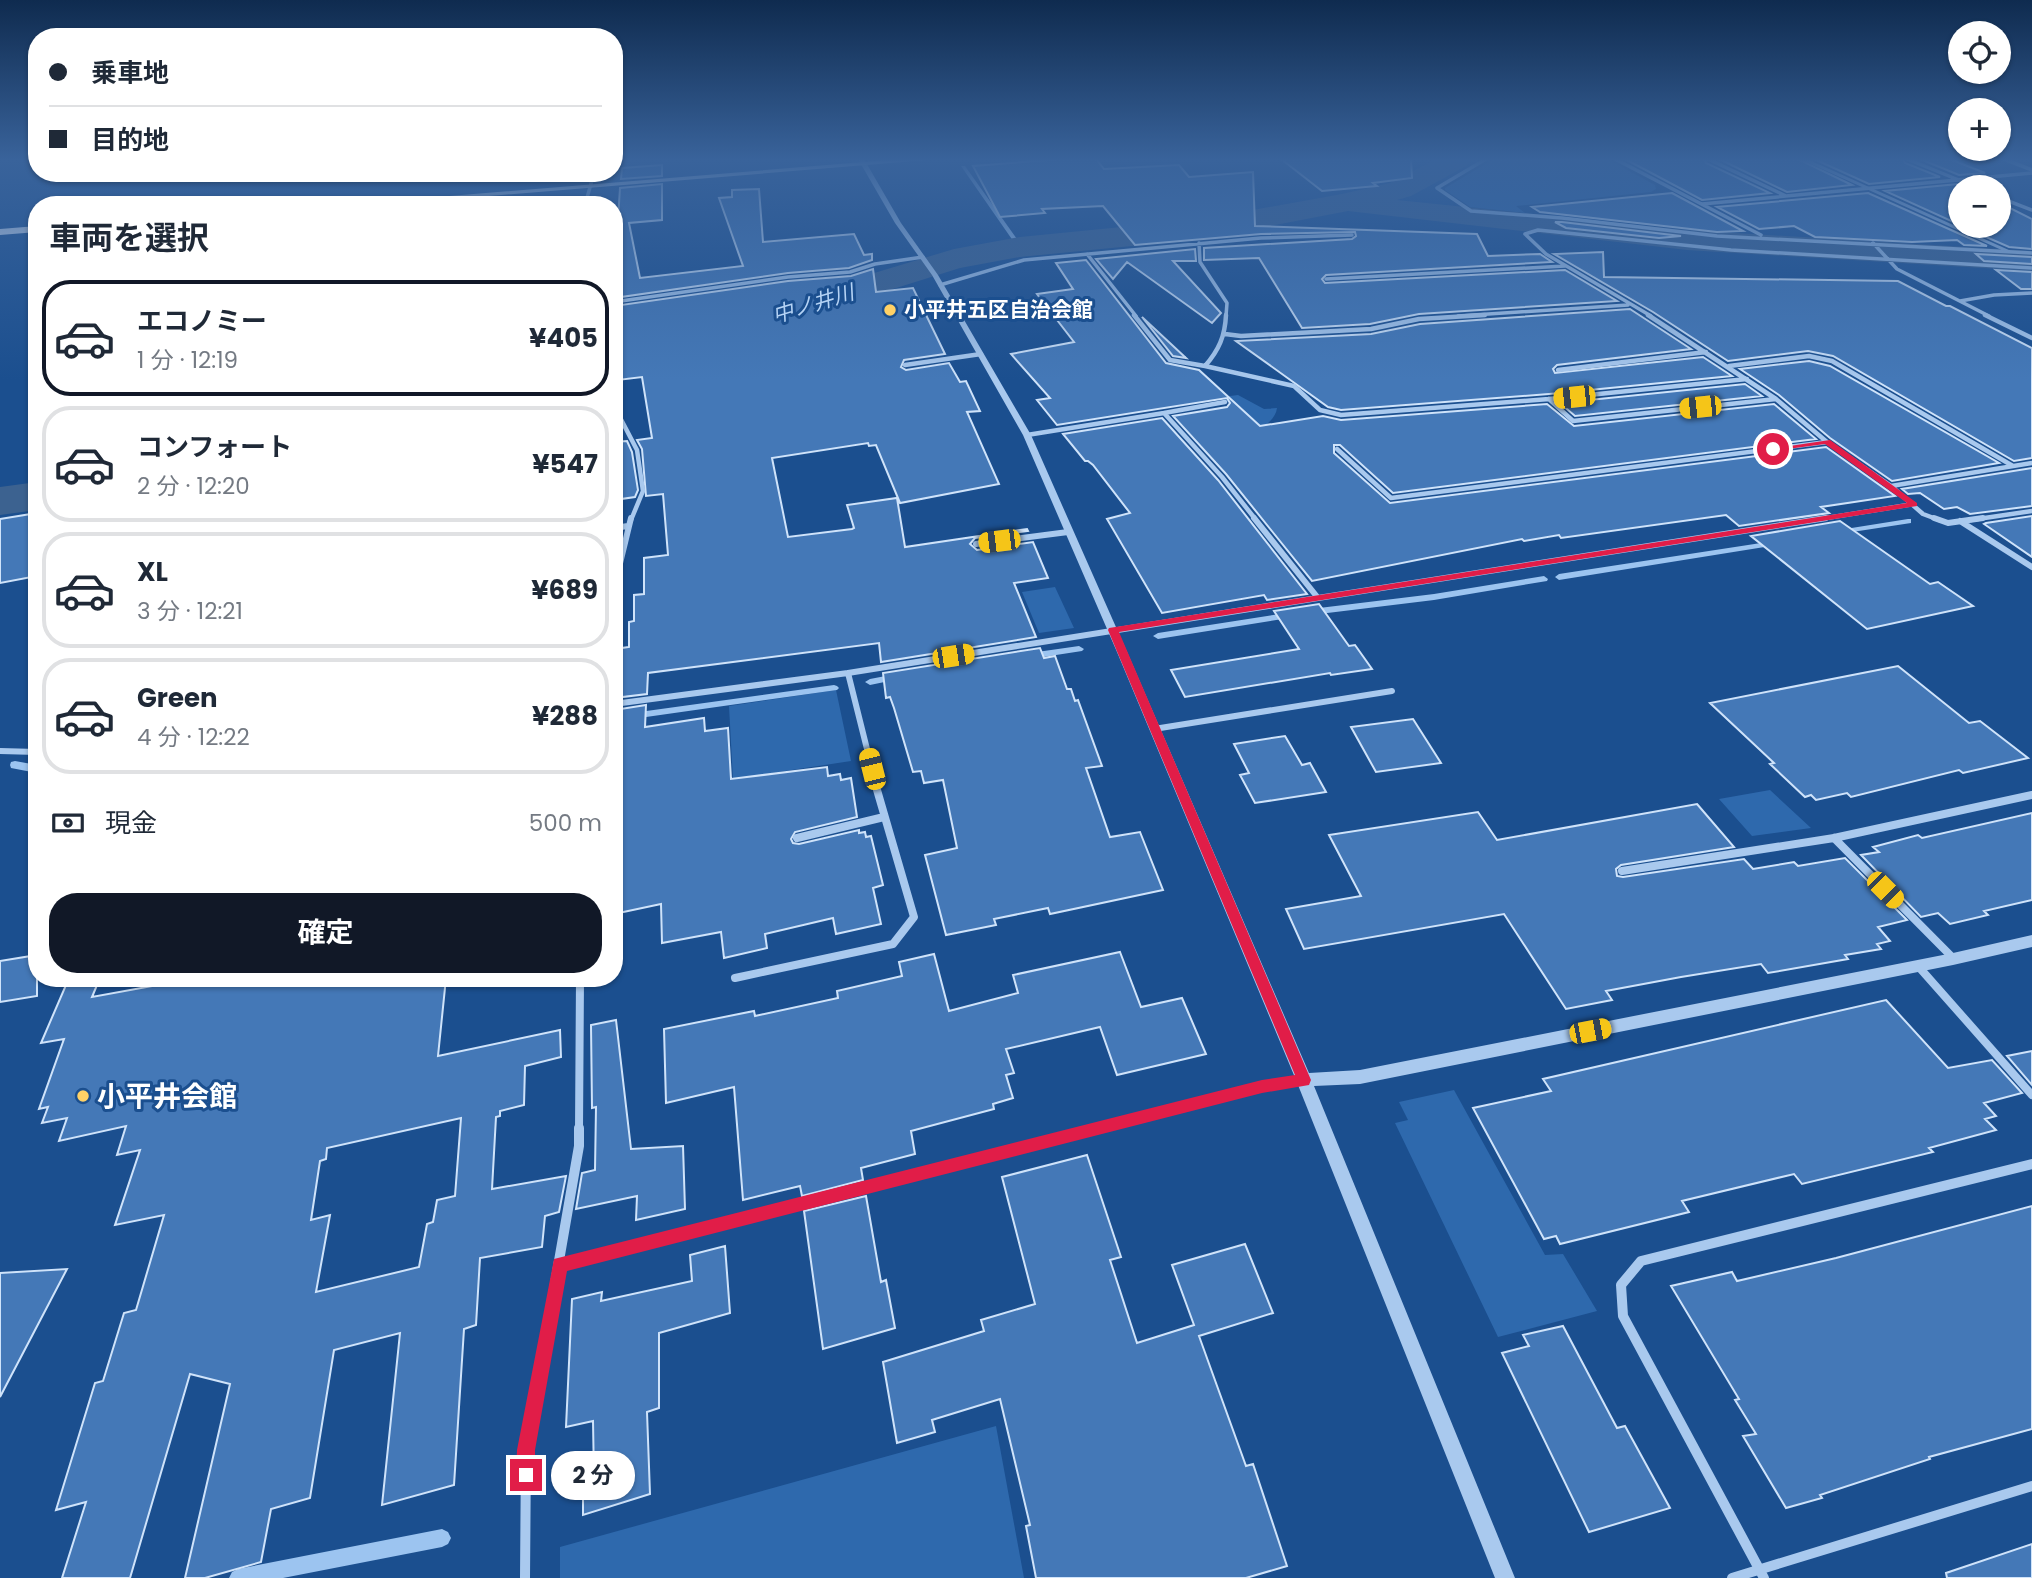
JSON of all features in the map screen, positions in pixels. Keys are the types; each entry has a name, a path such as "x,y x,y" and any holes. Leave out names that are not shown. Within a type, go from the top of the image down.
{"street":[{"path":"905,233 937,280 1027,435 1304,1080 1505,1578"},
{"path":"1529,233 1525,234 1546,254 1707,352 1776,399 1827,442 1891,486 1923,514 1948,523 2032,511"},
{"path":"1563,233 1731,250 2032,268"},
{"path":"1688,233 2032,253"},
{"path":"1757,233 1765,237"},
{"path":"1967,233 2008,251"},
{"path":"937,280 1024,260 1199,243 1352,236"},
{"path":"1199,243 1200,262 1227,303 1225,334 1214,356 1205,366"},
{"path":"1874,244 1910,277 2032,338"},
{"path":"1087,254 1170,360 1294,386 1320,410 1341,415 1549,399 1747,379"},
{"path":"623,301 850,272 875,264 923,258"},
{"path":"1326,279 1566,267"},
{"path":"1959,301 1994,295 2032,293"},
{"path":"1225,334 1241,336 1371,330 1419,319 1628,305"},
{"path":"1558,370 1707,352"},
{"path":"905,365 981,354"},
{"path":"1729,366 1809,356 1832,361 2013,466"},
{"path":"1549,399 1573,421 1776,399"},
{"path":"1027,435 1225,402"},
{"path":"1164,413 1222,477 1318,598"},
{"path":"623,423 637,450 643,491 628,526 623,548"},
{"path":"1337,449 1391,498 1827,442"},
{"path":"1891,486 2032,463"},
{"path":"623,703 848,673 1914,504"},
{"path":"1959,521 2032,567"},
{"path":"623,527 628,526"},
{"path":"976,544 1068,532"},
{"path":"735,978 893,944 914,917 884,817 848,673"},
{"path":"1154,729 1392,691"},
{"path":"0,751 28,752"},
{"path":"1622,871 1834,838 2032,794"},
{"path":"797,838 884,817"},
{"path":"1834,838 1953,959"},
{"path":"560,1265 1249,1090 1304,1080 1360,1077 2032,941"},
{"path":"1918,966 2032,1095"},
{"path":"525,1578 526,1450 579,1146 580,987"},
{"path":"1761,1573 1623,1316 1621,1284 1641,1261 2032,1164"},
{"path":"1732,1578 1761,1573 2032,1486"}],"shaded area":[{"path":"1238,395 1264,409 1277,408 1269,423 1260,429 1222,397"},
{"path":"1055,587 1074,628 1039,633 1022,592"},
{"path":"836,690 851,761 733,779 729,706"},
{"path":"1770,790 1811,828 1752,836 1719,799"},
{"path":"1454,1090 1545,1255 1563,1254 1597,1311 1498,1337 1395,1123 1408,1120 1399,1102"},
{"path":"996,1426 1024,1578 560,1578 560,1547"}],"building":[{"path":"623,233 631,233 640,278 743,266 731,233 762,233 763,242 854,234 864,255 872,254 872,260 849,268 788,273 623,297"},
{"path":"1125,233 1325,233 1261,234 1135,245"},
{"path":"1355,233 1477,234 1488,256 1540,254 1552,262 1326,275 1322,279 1325,283 1565,270 1617,301 1419,314 1370,324 1302,328 1259,258 1204,260 1204,248 1352,239 1356,236"},
{"path":"1609,233 1681,236 1659,238"},
{"path":"1807,233 1948,233 1948,238 1969,238 1987,246 1964,245 1957,240 1912,242 1815,237"},
{"path":"2011,233 2032,233 2032,249 2009,247 1988,238 2011,238"},
{"path":"1195,249 1196,261 1173,261 1221,313 1212,323 1127,262 1113,279 1096,259"},
{"path":"1603,252 1604,277 1898,281 2032,348 2032,458 2014,461 1833,356 1808,351 1728,361 1653,312 1554,254"},
{"path":"1976,254 2032,257 2032,264 1984,261"},
{"path":"1086,260 1166,363 1199,370 1260,426 1323,416 1341,420 1547,404 1574,426 1774,404 1816,439 1393,493 1340,445 1334,445 1334,453 1390,503 1826,447 1895,496 1821,507 1829,513 1739,526 1726,515 1561,538 1559,535 1524,541 1522,539 1312,581 1226,474 1173,416 1227,407 1230,403 1227,398 1057,425 1037,400 1050,398 1011,354 1074,342 1037,294 1073,289 1056,263"},
{"path":"873,269 876,292 913,288 945,354 904,360 901,367 906,370 949,363 960,382 966,381 980,411 967,412 999,484 900,503 876,445 869,446 868,443 772,458 788,537 852,529 854,528 847,505 897,498 905,547 1027,529 1028,531 975,538 970,544 977,550 1033,542 1048,578 1014,583 1036,637 881,662 879,643 648,673 647,694 623,697 623,648 629,647 629,622 634,621 634,595 644,594 644,558 668,555 663,494 646,496 642,449 637,440 652,438 642,377 623,379 623,305 788,281 851,276"},
{"path":"1996,270 2032,272 2032,289 2021,289"},
{"path":"1630,309 1691,349 1557,365 1553,369 1555,373 1703,357 1732,376 1341,410 1328,407 1236,341 1371,334 1420,324"},
{"path":"1142,317 1186,358 1173,356"},
{"path":"1809,361 1830,366 1999,463 1892,481 1830,438 1779,395 1740,369"},
{"path":"1745,384 1762,396 1575,416 1560,403"},
{"path":"1162,418 1218,480 1307,594 1267,600 1264,595 1162,613 1107,519 1130,513 1093,465 1085,461 1063,434"},
{"path":"623,441 627,441 632,452 638,490 635,497 623,499"},
{"path":"2032,468 2032,506 1970,514 1957,507 1944,509 1920,493 1908,494 1902,489"},
{"path":"28,514 28,578 0,583 0,519"},
{"path":"2032,516 2032,557 1984,524 1986,523"},
{"path":"1840,521 1930,584 1938,582 1973,606 1867,629 1751,536"},
{"path":"1319,604 1349,646 1355,645 1372,669 1330,673 1185,697 1171,670 1299,649 1274,611"},
{"path":"1040,648 1044,658 1055,656 1067,689 1071,689 1075,701 1078,700 1102,766 1086,768 1110,837 1140,832 1163,890 1050,914 1048,908 994,919 996,925 946,935 925,855 957,848 943,780 924,783 921,771 913,772 890,697 886,698 883,673"},
{"path":"1898,666 1969,723 1980,721 2028,758 1963,773 1959,770 1851,797 1847,793 1816,800 1811,795 1805,797 1770,764 1774,763 1710,703"},
{"path":"646,705 645,727 704,718 705,731 728,728 731,779 827,767 828,776 840,774 841,780 851,778 857,817 795,832 791,839 793,843 799,844 859,830 859,833 865,832 866,837 871,836 883,885 873,888 881,924 836,934 833,918 765,934 767,948 724,958 721,932 662,943 661,904 623,912 623,709"},
{"path":"1413,719 1441,763 1376,772 1351,727"},
{"path":"1285,736 1302,765 1310,763 1326,792 1255,803 1240,775 1249,773 1234,744"},
{"path":"1697,804 1734,847 1621,865 1616,869 1617,876 1744,859 1753,869 1794,862 1798,866 1845,858 1907,920 1878,927 1890,941 1877,944 1881,949 1845,955 1848,959 1768,973 1761,964 1681,977 1606,991 1612,1000 1566,1009 1504,914 1304,949 1286,909 1361,896 1329,835 1478,812 1497,840"},
{"path":"2032,813 2032,900 1984,911 1988,915 1950,924 1938,913 1921,917 1861,855 1879,852 1873,847 1918,835 1922,838"},
{"path":"1120,952 1141,1007 1182,998 1206,1054 1117,1075 1100,1027 1006,1049 1014,1073 1006,1075 1013,1098 993,1104 994,1109 911,1131 915,1154 861,1168 863,1180 802,1196 800,1186 743,1200 734,1087 666,1103 664,1029 754,1011 755,1016 838,998 837,991 902,976 899,962 934,954 949,1011 1018,993 1013,975"},
{"path":"28,956 28,987 37,987 37,996 0,1002 0,961"},
{"path":"65,987 96,987 92,997 147,987 445,987 438,1056 560,1030 561,1057 525,1066 524,1105 500,1111 500,1116 496,1117 492,1189 566,1176 559,1212 545,1216 542,1247 480,1258 476,1325 464,1329 454,1485 382,1505 400,1333 334,1350 310,1498 271,1509 261,1562 205,1578 185,1578 230,1384 190,1374 130,1578 62,1578 86,1502 56,1510 95,1383 103,1381 124,1313 136,1310 164,1215 115,1225 140,1150 117,1155 126,1126 59,1141 67,1118 42,1123 48,1107 39,1109 64,1039 41,1043","holes":["461,1118 455,1196 437,1200 433,1222 427,1224 419,1267 316,1292 330,1215 311,1220 320,1161 326,1159 327,1148"]},
{"path":"1886,1000 1948,1068 1992,1060 2022,1093 1984,1103 1996,1116 1985,1119 1996,1130 1929,1148 1933,1152 1802,1184 1794,1174 1682,1201 1689,1212 1560,1244 1556,1236 1544,1239 1473,1108 1551,1091 1543,1079"},
{"path":"616,1020 631,1149 683,1146 685,1209 636,1220 637,1196 576,1209 582,1173 595,1170 596,1107 592,1108 591,1025"},
{"path":"2032,1051 2032,1085 2007,1056"},
{"path":"1087,1155 1121,1257 1110,1260 1137,1343 1194,1325 1172,1265 1245,1244 1273,1313 1199,1336 1246,1466 1253,1464 1287,1566 1246,1578 1036,1578 1026,1526 1030,1525 1000,1399 932,1420 935,1432 897,1443 883,1362 984,1331 981,1320 1035,1304 1002,1177"},
{"path":"866,1196 881,1282 886,1280 895,1328 823,1349 804,1211"},
{"path":"2032,1206 2032,1429 1929,1457 1930,1459 1820,1495 1822,1498 1786,1508 1743,1436 1756,1434 1735,1400 1739,1399 1671,1286 1732,1272 1737,1281 1836,1258"},
{"path":"725,1246 730,1313 659,1333 659,1408 647,1412 650,1494 583,1515 583,1483 594,1479 593,1421 566,1427 572,1299 602,1292 601,1301 692,1281 690,1255"},
{"path":"67,1269 0,1397 0,1273"},
{"path":"1563,1326 1617,1428 1625,1426 1670,1508 1589,1532 1502,1353 1529,1346 1523,1335"},
{"path":"2032,1544 2032,1578 1947,1578 1946,1573"}],"waterway":[{"path":"1010,233 1020,247"},
{"name":"中ノ井川","path":"794,309 954,259 1020,247 1166,233"},
{"path":"1618,233 1687,240 2032,261"},
{"name":"中ノ井川","path":"0,501 28,497"},
{"path":"1839,532 1908,521"},
{"path":"1559,577 1774,543"},
{"path":"1311,612 1434,597 1544,579"},
{"path":"1158,636 1292,615"},
{"path":"1030,656 1079,649"},
{"path":"870,682 896,677"},
{"path":"632,716 834,688"},
{"path":"15,765 28,767"},
{"path":"238,1578 442,1538"}],"place":[{"name":"小平井五区自治会館","path":"890,310"},
{"name":"小平井会館","path":"83,1096"}],"route":[{"path":"526,1475 526,1450 560,1265 1262,1087 1304,1080 1113,630 1914,504 1827,442 1773,449"}]}
